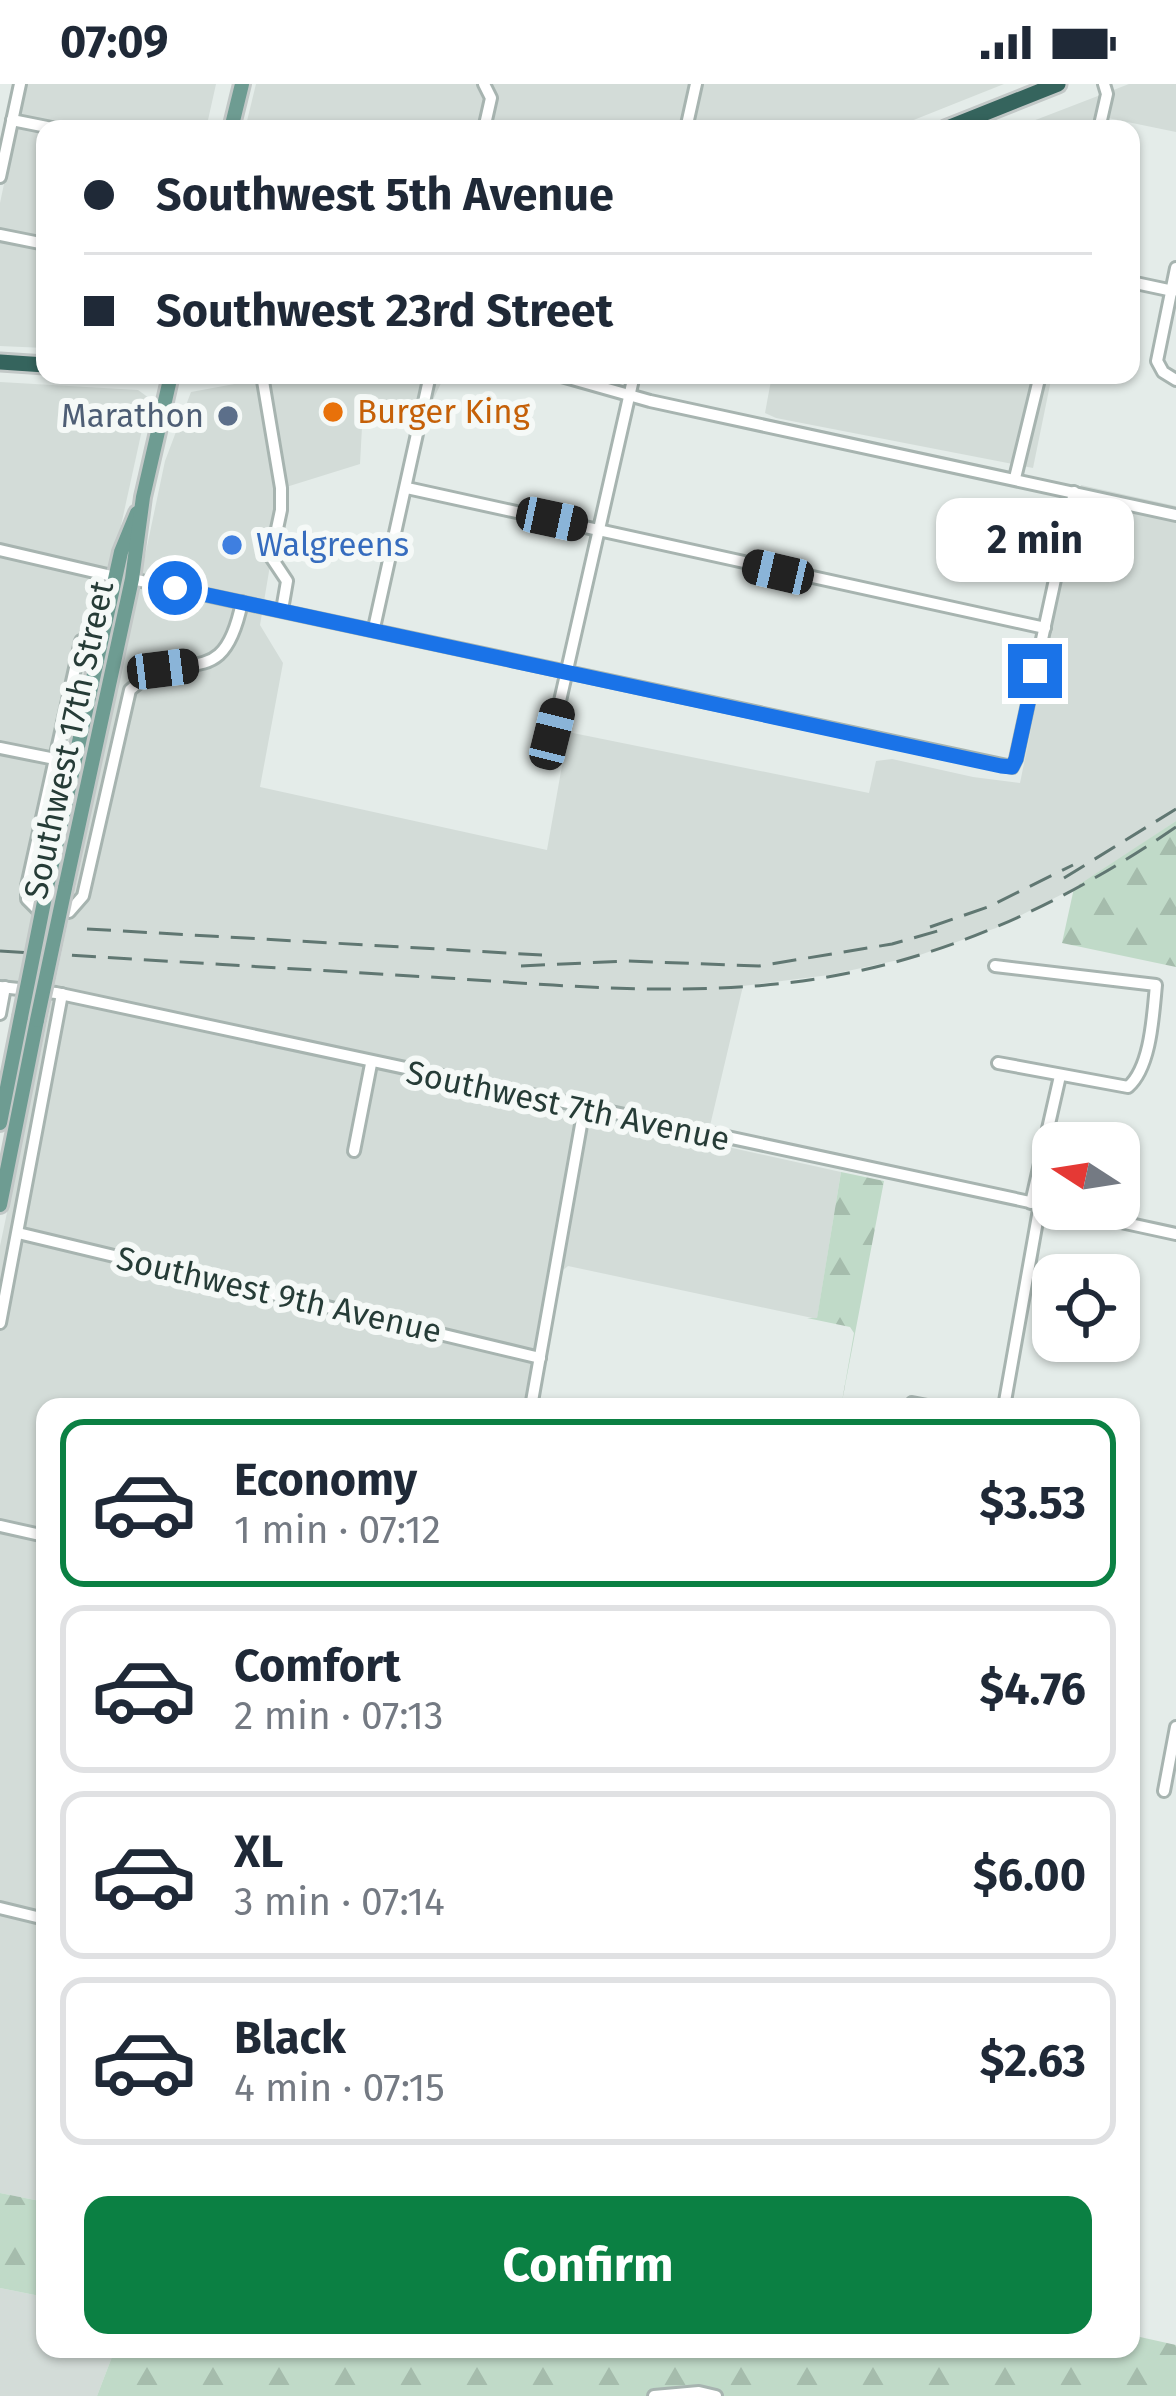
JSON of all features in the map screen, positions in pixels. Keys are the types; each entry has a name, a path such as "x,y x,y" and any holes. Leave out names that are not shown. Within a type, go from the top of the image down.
{"highway":[{"path":"968,120 1058,84"},
{"path":"0,362 36,364"}],"main road":[{"path":"233,120 242,84"},
{"name":"Southwest 17th Street","path":"0,1123 65,888 169,384"},
{"name":"Southwest 17th Street","path":"0,1205 47,887 116,577 143,497"}],"street":[{"path":"0,177 20,84"},
{"path":"484,84 491,98 486,120"},
{"path":"688,120 697,84"},
{"path":"1101,120 1105,84"},
{"path":"11,120 36,125"},
{"path":"0,235 36,242"},
{"path":"1176,268 1157,361 1176,380"},
{"path":"1140,284 1174,291"},
{"path":"264,384 281,488 271,557 287,581 281,610"},
{"path":"374,628 428,384"},
{"path":"590,384 1176,515"},
{"path":"550,745 632,384"},
{"path":"1016,478 1038,384"},
{"path":"407,488 1045,628"},
{"path":"132,579 1012,767 1074,492"},
{"path":"0,550 116,577"},
{"path":"81,641 27,899 38,910 70,912 82,896 130,690 144,676 205,664 222,654 233,639 242,602"},
{"path":"0,748 55,759"},
{"path":"994,967 1156,985 1141,1064 1128,1087 998,1064"},
{"path":"0,1014 3,987"},
{"name":"Southwest 7th Avenue","path":"3,987 62,994 1032,1203"},
{"path":"0,1323 62,994"},
{"path":"354,1151 371,1064"},
{"path":"1055,1122 1060,1076"},
{"path":"533,1398 584,1108"},
{"name":"Southwest 7th Avenue","path":"1140,1226 1176,1234"},
{"path":"1006,1398 1041,1230"},
{"name":"Southwest 9th Avenue","path":"18,1233 540,1358"},
{"path":"0,1526 36,1534"},
{"path":"1164,1791 1176,1727"},
{"path":"0,1908 36,1917"},
{"path":"654,2396 698,2392 716,2396"}],"shaded area":[{"path":"25,84 216,84 208,120 36,120 36,348 0,346 0,203"},
{"path":"256,84 1004,84 914,120 247,120"},
{"path":"1129,84 1176,84 1176,132 1140,125 1140,120 1035,120"},
{"path":"0,382 138,390 149,398 111,571 0,545"},
{"path":"234,384 441,384 426,415 362,427 360,464 283,488 260,625 283,663 260,787 547,850 568,732 869,793 876,761 892,759 1020,783 1081,485 1176,506 1176,510 1144,503 1141,511 1176,520 1176,821 1082,884 996,928 917,956 829,975 743,986 709,1130 54,988 165,461 191,392"},
{"path":"770,384 1050,384 1033,468 765,413"},
{"path":"0,555 109,580 22,984 0,982 0,753 58,765 61,756 0,743"},
{"path":"52,997 841,1172 817,1319 568,1266 563,1270 538,1398 36,1398 36,2200 0,2193 0,1246"},
{"path":"0,2288 36,2295 36,2358 112,2358 97,2396 0,2396"}],"green space":[{"path":"1176,821 1176,967 1062,943 1074,888"},
{"path":"841,1172 884,1181 843,1398 854,1333 850,1327 807,1318 817,1318"},
{"path":"0,2193 36,2200 36,2295 0,2288"},
{"path":"1140,2337 1176,2345 1176,2396 97,2396 112,2358 1140,2358"}],"railway":[{"path":"1064,878 1176,809"},
{"path":"0,951 603,988 760,986 863,970 987,931 1065,894 1176,827"},
{"path":"930,927 988,907 1073,865"},
{"path":"521,966 627,961 759,966 892,944 948,928"},
{"path":"87,929 542,955"}],"place":[{"name":"Burger King","path":"333,412"},
{"name":"Marathon","path":"228,416"},
{"name":"Walgreens","path":"232,545"}],"route":[{"path":"175,588 1001,766 1012,767 1016,759 1035,671"}]}
